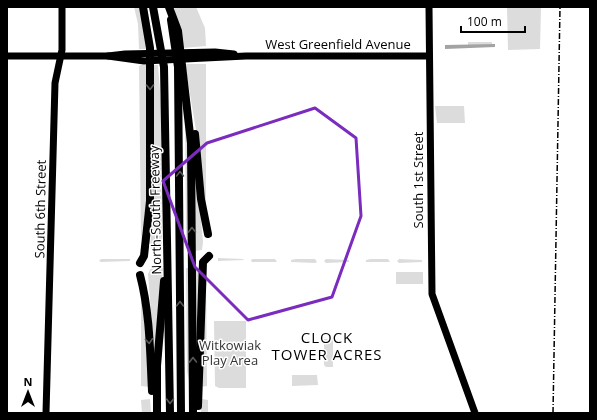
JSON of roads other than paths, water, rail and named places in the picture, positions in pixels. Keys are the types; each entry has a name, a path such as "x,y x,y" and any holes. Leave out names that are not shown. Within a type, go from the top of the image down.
{"highway":[{"path":"140,263 144,256 150,201 150,48 143,7"},
{"name":"North-South Freeway","path":"153,7 164,67 170,413"},
{"path":"168,7 178,31 184,75 191,151 193,413"},
{"name":"North-South Freeway","path":"168,7 178,67 181,413"},
{"path":"184,75 194,123 201,199 208,234"},
{"path":"157,413 158,354 168,236"},
{"path":"198,413 203,262 208,256"},
{"path":"140,275 145,294 147,315 153,413"}],"main road":[{"name":"South 6th Street","path":"46,413 55,83 61,56 62,7"},
{"name":"South 1st Street","path":"429,7 431,287 434,302 475,413"},
{"name":"West Greenfield Avenue","path":"7,56 429,56"}],"railway":[{"path":"553,413 560,7"}],"district":[{"name":"CLOCK TOWER ACRES","path":"327,346"}],"park label":[{"name":"Witkowiak Play Area","path":"230,352"}]}
